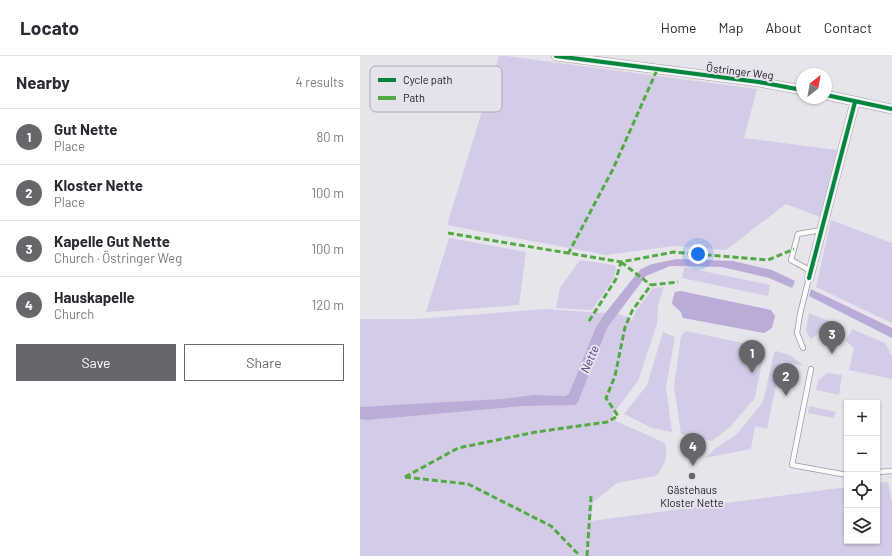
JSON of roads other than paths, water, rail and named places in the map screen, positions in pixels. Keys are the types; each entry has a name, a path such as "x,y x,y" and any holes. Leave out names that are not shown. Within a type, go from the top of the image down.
{"street":[{"name":"Östringer Weg","path":"556,56 759,82 796,89"},
{"path":"832,96 892,110"},
{"path":"810,275 855,102"}],"lane":[{"path":"803,348 797,333 803,300 810,275 791,260 798,234 821,230"},
{"path":"811,369 792,466 844,475"},
{"path":"880,472 892,471"}],"water":[{"name":"Nette","path":"677,259 733,261 772,270 795,281 792,288 769,278 722,267 670,266 646,276 607,328 578,402 575,405 523,406 367,420 360,419 360,407 502,399 534,395 565,396 569,394 595,329 603,316 630,282 641,269 652,264"},
{"path":"811,289 892,328 892,338 809,296"},
{"path":"681,291 771,310 775,316 772,328 764,333 683,318 681,312 672,304 675,292"}],"place":[{"name":"Kapelle Gut Nette","path":"832,354"},
{"name":"Gut Nette","path":"752,373"},
{"name":"Kloster Nette","path":"786,396"},
{"name":"Hauskapelle","path":"693,466"},
{"name":"Gästehaus Kloster Nette","path":"692,476"}]}
